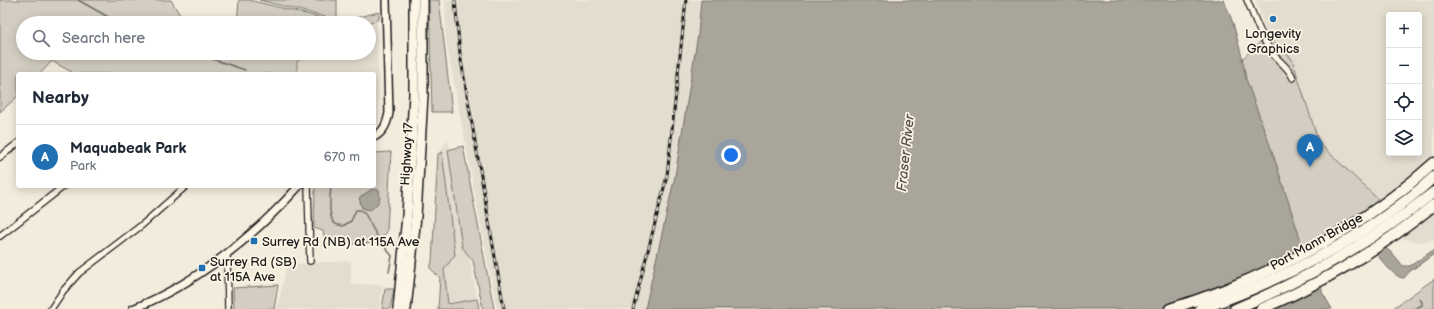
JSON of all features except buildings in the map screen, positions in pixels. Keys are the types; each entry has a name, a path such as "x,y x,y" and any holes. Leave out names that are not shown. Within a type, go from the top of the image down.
{"highway":[{"name":"Highway 17","path":"398,309 407,216 414,94 414,0"},
{"name":"Highway 17","path":"406,309 417,201 423,95 424,0"},
{"path":"1170,309 1223,291 1256,277 1316,246 1382,205 1434,163"},
{"name":"Port Mann Bridge","path":"1200,309 1260,286 1321,255 1377,221 1405,201 1434,177"},
{"name":"Port Mann Bridge","path":"1235,309 1298,281 1350,252 1383,230 1434,192"},
{"path":"1261,309 1303,290 1361,257 1434,205"}],"street":[{"path":"376,136 385,127 389,113 386,0"},
{"path":"1246,0 1268,46 1274,55 1290,71 1293,78"},
{"path":"0,157 16,145"},
{"path":"1,235 61,188"},
{"path":"51,309 63,290 79,273 136,229 184,188"},
{"path":"133,309 187,283 227,255 259,228 297,188"},
{"path":"308,188 310,261"},
{"path":"227,255 228,309"}],"shaded area":[{"path":"0,0 171,0 182,16 16,16 16,60 299,60 297,61 297,72 71,72 52,61 42,72 16,72 16,98 0,112"},
{"path":"239,0 249,0 314,16 238,16"},
{"path":"259,0 337,0 337,16 321,16"},
{"path":"429,0 439,0 452,112 432,112"},
{"path":"445,0 701,0 698,34 675,176 645,309 497,309 446,41"},
{"path":"1256,0 1434,0 1434,240 1417,242 1404,239 1367,222 1386,207 1319,143 1292,59 1267,36"},
{"path":"379,12 379,19 376,20 376,16 363,16"},
{"path":"376,21 379,120 376,126 376,72 298,72 298,61 376,60"},
{"path":"1267,36 1292,59 1319,143 1386,207 1337,247 1313,259 1299,252 1239,62 1261,41 1261,39 1262,40"},
{"path":"448,140 477,299 448,304 444,269 438,154"},
{"path":"463,146 494,309 483,309 473,261 462,247 448,150"},
{"path":"391,152 387,232 376,243 326,245 323,231 314,228 315,188 376,188 376,153"},
{"path":"442,152 455,255 444,269 448,304 477,299 479,309 438,309 440,278 430,268 432,262 438,154"},
{"path":"351,261 351,284 383,285 379,309 277,309 287,264"},
{"path":"1434,279 1433,309 1392,309"},
{"path":"278,285 274,309 234,309 233,288"},
{"path":"385,289 394,289 390,309 382,309"}],"water":[{"name":"Fraser River","path":"701,0 1224,0 1233,23 1246,79 1272,151 1302,244 1321,278 1322,292 1332,309 645,309 675,176 698,34"},
{"path":"372,189 379,190 379,202 370,210 362,208 359,198"},
{"path":"1383,242 1387,249 1403,266 1410,266 1432,251 1434,251 1434,254 1409,272 1404,278 1396,275 1373,250"}],"waterway":[{"path":"78,0 107,16"},
{"path":"216,60 245,70"},
{"path":"331,188 330,211 334,223 343,226 351,221 356,210 364,212 378,238 392,256 389,272"},
{"path":"1414,309 1422,305 1419,298"}],"railway":[{"path":"455,0 460,54 504,309"},
{"path":"633,309 667,176 686,0"}],"place":[{"name":"Longevity Graphics","path":"1273,19"},
{"name":"Maquabeak Park","path":"1310,167"},
{"name":"Surrey Rd (NB) at 115A Ave","path":"254,241"},
{"name":"Surrey Rd (SB) at 115A Ave","path":"202,268"}]}
